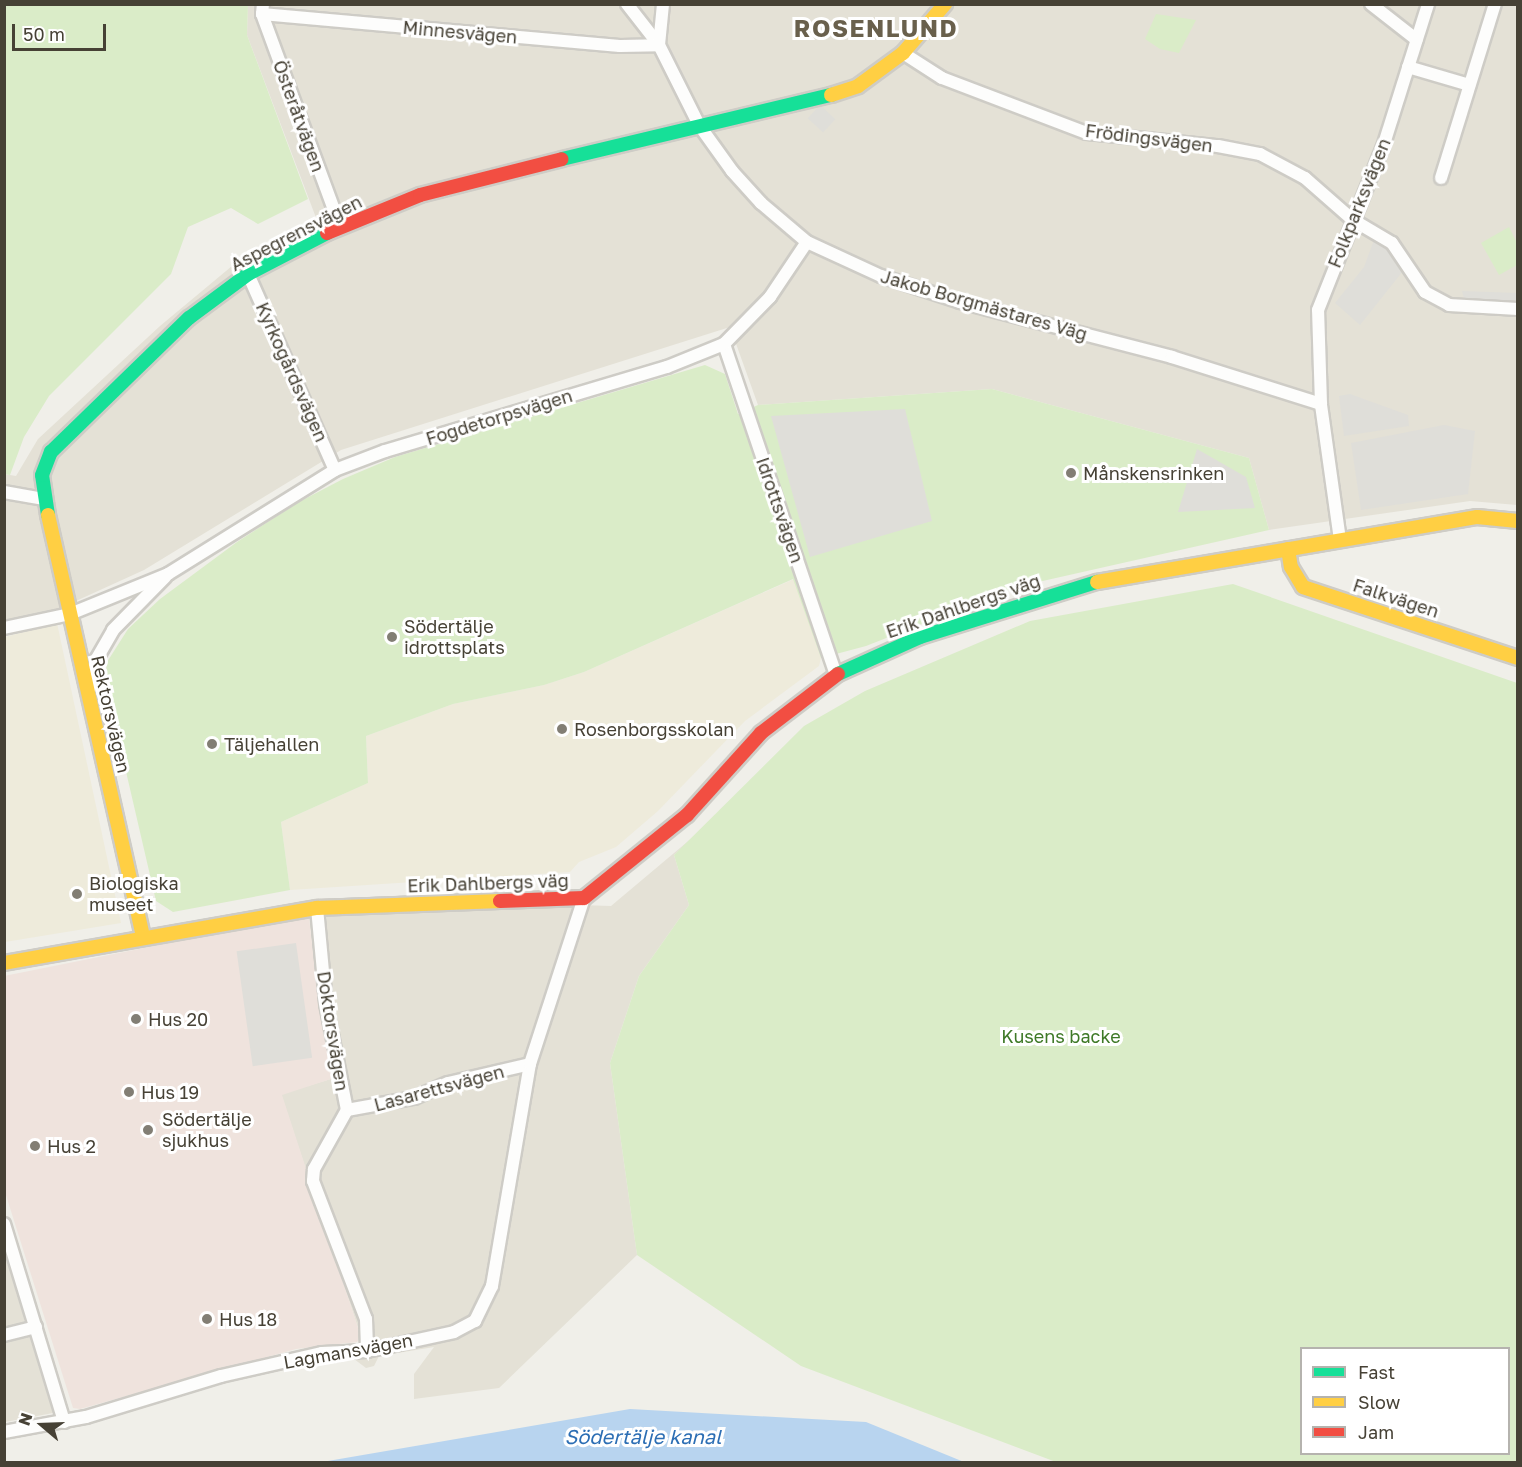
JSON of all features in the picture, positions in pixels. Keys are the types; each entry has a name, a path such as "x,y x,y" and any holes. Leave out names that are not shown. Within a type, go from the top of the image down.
{"street":[{"name":"Jakob Borgmästares Väg","path":"627,4 659,45 699,125 761,203 807,242 881,276 960,302 1172,357 1321,404"},
{"path":"659,45 663,4"},
{"name":"Aspegrensvägen","path":"44,499 42,475 51,452 189,318 248,274 340,226 420,195 699,125 815,100 858,86 903,53 945,4"},
{"path":"1371,4 1417,40"},
{"name":"Folkparksvägen","path":"1321,404 1318,310 1383,147 1428,4"},
{"path":"1441,178 1495,4"},
{"name":"Minnesvägen","path":"262,9 620,46 659,45"},
{"name":"Österåtvägen","path":"262,9 340,226"},
{"name":"Frödingsvägen","path":"903,53 942,78 1087,133 1218,146 1260,154 1305,178 1353,220 1392,243 1425,292 1432,297 1449,305 1518,309"},
{"path":"1408,68 1469,86"},
{"name":"Fogdetorpsvägen","path":"4,628 70,614 168,574 335,470 385,451 667,367 724,344 770,297 807,242"},
{"name":"Kyrkogårdsvägen","path":"248,274 335,470"},
{"name":"Idrottsvägen","path":"724,344 836,675"},
{"path":"1321,404 1340,540"},
{"path":"4,492 44,499"},
{"name":"Rektorsvägen","path":"44,499 143,938"},
{"name":"Erik Dahlbergs väg","path":"4,963 317,908 584,898 687,815 761,733 836,675 920,637 1076,586 1477,517 1518,521"},
{"name":"Falkvägen","path":"1288,549 1292,567 1303,587 1518,658"},
{"name":"Fogdetorpsvägen","path":"88,696 96,660 113,630 168,574"},
{"name":"Lagmansvägen","path":"4,1432 64,1422 221,1376 322,1353 367,1351 454,1332 475,1321 492,1286 530,1064 584,898"},
{"name":"Doktorsvägen","path":"317,908 326,1004 347,1110 314,1169 313,1182 366,1319 367,1351"},
{"name":"Lasarettsvägen","path":"347,1110 414,1098 448,1083 530,1064"},
{"path":"4,1224 64,1422"},
{"path":"4,1335 36,1327"}],"shaded area":[{"path":"248,5 1517,5 1517,505 1470,501 1269,530 1249,458 992,389 758,405 730,327 341,450 144,570 54,611 5,621 4,474 16,476 38,439 160,326 232,266 318,223 247,35"},
{"path":"820,105 835,119 823,132 808,118"},
{"path":"1374,240 1392,248 1403,271 1360,325 1335,303 1364,267"},
{"path":"1462,291 1517,293 1517,303 1465,302"},
{"path":"1350,394 1408,415 1409,426 1344,436 1339,396"},
{"path":"905,409 932,521 810,557 771,416"},
{"path":"1444,425 1475,431 1468,494 1361,510 1351,443"},
{"path":"1197,449 1246,477 1255,508 1178,512"},
{"name":"Rosenborgsskolan","path":"794,579 821,658 819,666 745,721 658,811 616,847 579,862 570,872 290,890 281,822 368,783 366,736 453,704 544,685 584,672"},
{"path":"57,623 121,923 5,942 5,637"},
{"path":"699,832 674,855 689,905 639,976 610,1063 637,1255 499,1388 414,1399 414,1374 434,1347 379,1356 374,1366 366,1368 354,1359 361,1337 281,1094 334,1078 320,1012 309,918 549,904 611,906"},
{"name":"Södertälje sjukhus","path":"309,918 320,1012 334,1078 282,1095 361,1337 357,1342 296,1349 80,1409 73,1408 5,1192 4,976 258,925"},
{"path":"296,943 312,1058 253,1066 237,951"},
{"path":"4,1252 53,1413 5,1422 4,1422"}],"green space":[{"path":"4,5 248,5 247,35 308,199 258,224 231,208 188,227 171,274 49,396 24,437 10,475 4,474"},
{"path":"1156,14 1196,20 1179,53 1160,49 1145,39"},
{"path":"1509,227 1517,243 1517,265 1499,275 1481,243"},
{"name":"Södertälje idrottsplats","path":"705,365 725,374 738,414 758,405 992,389 1249,458 1269,530 1016,587 866,646 821,658 793,579 584,672 544,685 453,704 366,736 368,783 281,822 290,890 173,912 156,901 105,681 107,662 128,629 160,599 237,542 297,503 343,479 395,457"},
{"name":"Kusens backe","path":"1233,584 1517,683 1517,1462 1056,1462 801,1366 637,1255 610,1063 639,976 689,905 674,855 804,726 865,691 1030,621"}],"water":[{"name":"Södertälje kanal","path":"630,1409 866,1422 964,1462 322,1462"}],"traffic: fast":[{"path":"562,159 831,95"},
{"path":"48,515 42,475 51,452 189,318 248,274 327,233"},
{"path":"838,674 920,637 1097,582"}],"traffic: slow":[{"path":"831,95 858,86 903,53 945,4"},
{"path":"48,515 143,937"},
{"path":"1097,582 1477,517 1518,521"},
{"path":"1288,549 1291,567 1303,587 1518,658"},
{"path":"4,963 317,908 500,901"}],"traffic: jam":[{"path":"327,233 420,195 562,159"},
{"path":"500,901 584,898 687,815 761,733 838,674"}],"place":[{"name":"Månskensrinken","path":"1071,473"},
{"name":"Södertälje idrottsplats","path":"392,637"},
{"name":"Rosenborgsskolan","path":"562,729"},
{"name":"Täljehallen","path":"212,744"},
{"name":"Biologiska museet","path":"77,894"},
{"name":"Hus 20","path":"136,1019"},
{"name":"Hus 19","path":"129,1092"},
{"name":"Södertälje sjukhus","path":"148,1130"},
{"name":"Hus 2","path":"35,1146"},
{"name":"Hus 18","path":"207,1319"}],"district":[{"name":"ROSENLUND","path":"876,28"}]}
